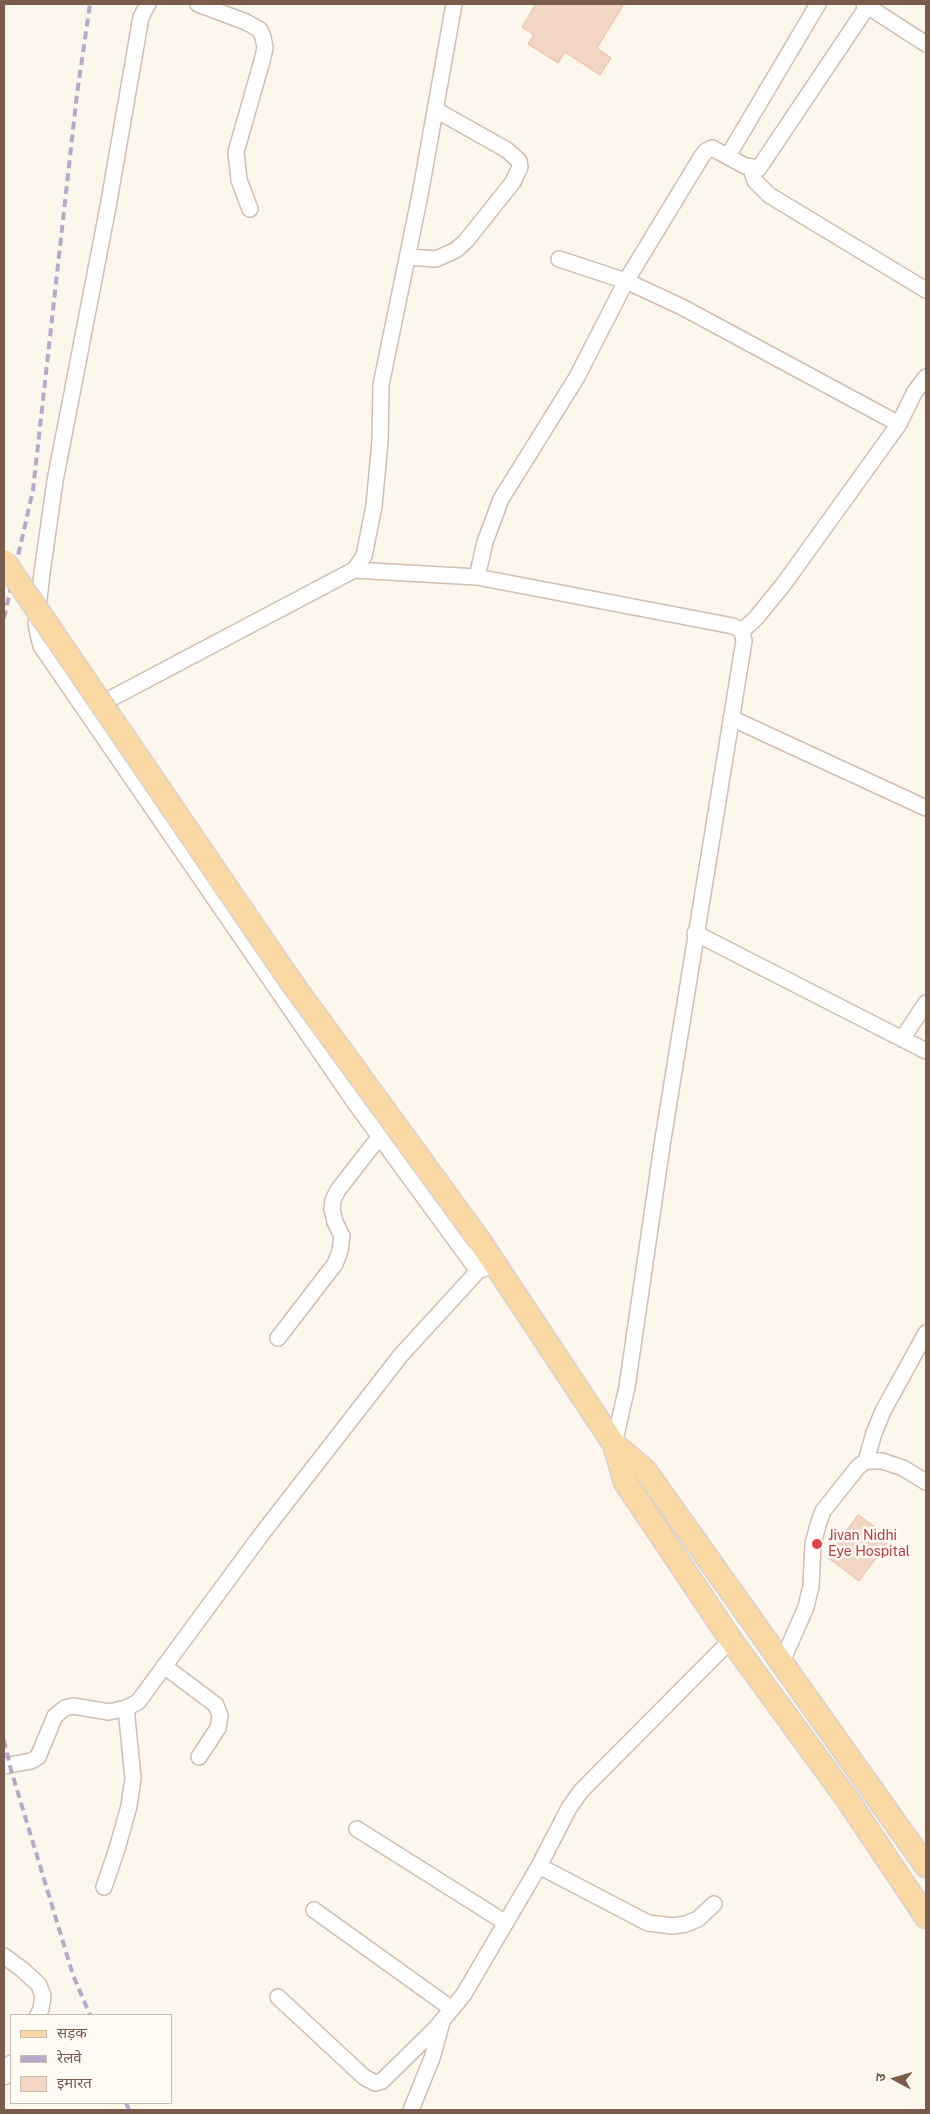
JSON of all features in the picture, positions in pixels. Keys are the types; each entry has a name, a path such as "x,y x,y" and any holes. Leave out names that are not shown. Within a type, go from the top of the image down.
{"main road":[{"path":"4,561 289,979 479,1240 487,1267 614,1444 645,1470 926,1866"},
{"path":"614,1444 625,1482 730,1640 847,1799 926,1917"}],"street":[{"path":"4,1766 30,1761 38,1757 55,1716 65,1708 73,1706 109,1712 126,1708 138,1702 261,1535 400,1355 487,1267 380,1136 86,712 42,646 36,624 54,481 108,207 141,17 148,4"},
{"path":"198,4 246,22 260,30 264,37 262,61 236,152 238,180 250,209"},
{"path":"86,712 354,570 364,556 370,532 380,441 381,385 408,258 454,4"},
{"path":"728,156 818,4"},
{"path":"477,577 485,542 501,499 576,377 626,281 706,151 712,148 751,169 759,168 866,5 926,44"},
{"path":"408,258 436,259 456,250 466,242 513,182 520,167 519,161 507,150 436,110"},
{"path":"751,169 755,181 769,195 926,290"},
{"path":"560,259 626,281 682,307 899,424"},
{"path":"742,631 756,618 783,585 899,424 914,393 926,377"},
{"path":"354,570 477,577 733,626 742,631 744,640 695,933 627,1387 614,1444"},
{"path":"730,718 926,808"},
{"path":"695,933 926,1051"},
{"path":"902,1039 926,1003"},
{"path":"278,1338 335,1264 342,1236 335,1222 332,1209 333,1200 338,1190 380,1136"},
{"path":"866,1461 874,1433 883,1412 926,1333"},
{"path":"781,1664 806,1607 811,1586 813,1544 823,1511 858,1467 866,1461 882,1461 903,1468 926,1482"},
{"path":"278,1997 364,2077 375,2083 382,2081 447,2015 464,1994 581,1791 730,1640"},
{"path":"164,1666 216,1705 220,1716 218,1728 199,1757"},
{"path":"104,1886 129,1806 133,1778 126,1708"},
{"path":"358,1829 506,1923"},
{"path":"539,1866 648,1923 673,1926 686,1924 698,1919 714,1904"},
{"path":"314,1910 447,2015"},
{"path":"4,1956 23,1970 38,1985 43,1996 42,2008 39,2014"},
{"path":"411,2110 447,2015"},
{"path":"4,2076 10,2065"}],"building":[{"path":"536,4 624,4 597,48 611,58 600,75 565,52 558,63 528,44 534,35 522,27"},
{"path":"858,1515 891,1538 859,1581 827,1557"}],"railway":[{"path":"4,618 33,490 77,94 90,4"},
{"path":"4,1740 11,1770 73,1975 90,2014"},
{"path":"126,2104 129,2110"}],"place":[{"name":"Jivan Nidhi Eye Hospital","path":"817,1544"}]}
